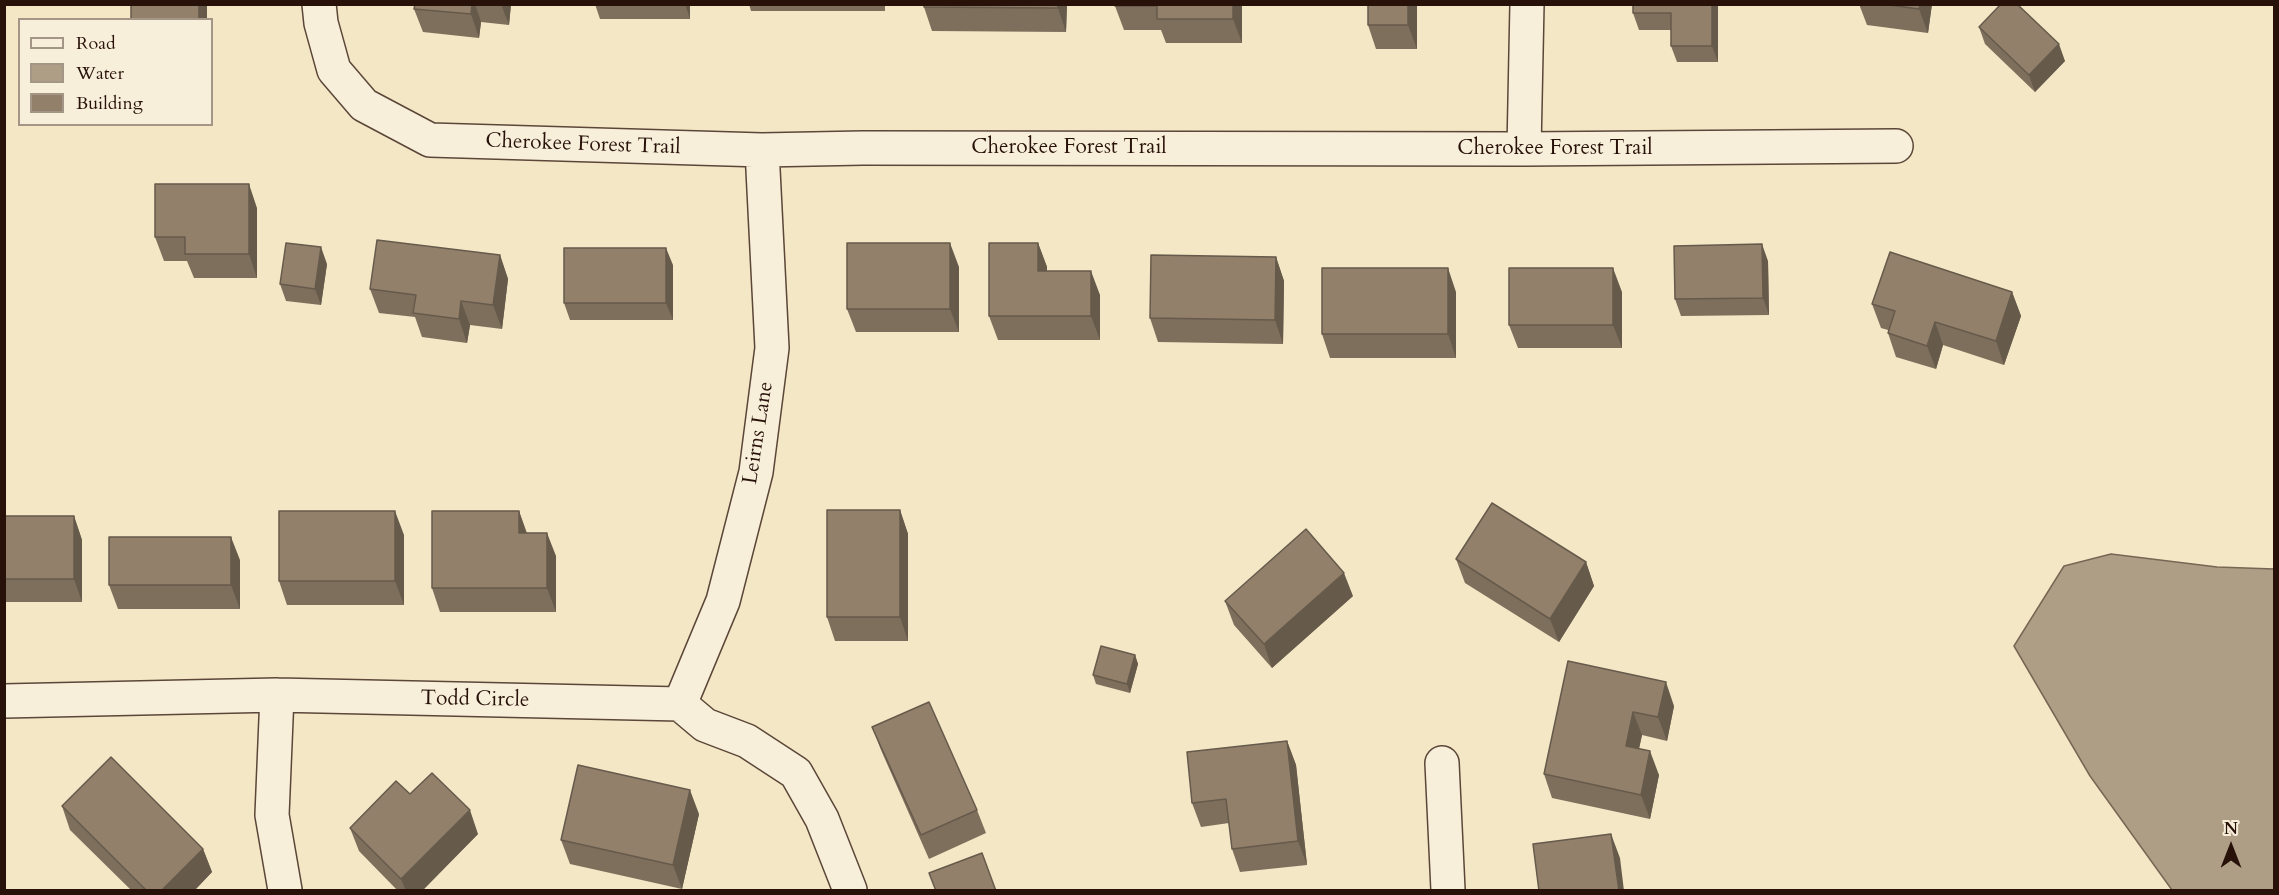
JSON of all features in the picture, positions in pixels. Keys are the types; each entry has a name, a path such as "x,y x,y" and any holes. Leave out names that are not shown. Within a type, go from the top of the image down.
{"street":[{"name":"Cherokee Forest Trail","path":"319,4 321,23 334,70 364,105 430,140 762,150 863,148 1524,150 1896,146"},
{"path":"1524,150 1527,4"},
{"name":"Leirns Lane","path":"680,704 723,601 756,472 772,348 762,150"},
{"path":"277,696 272,815 285,891"},
{"name":"Todd Circle","path":"4,701 277,696 680,704"},
{"path":"680,704 705,725 747,741 796,773 822,819 850,891"},
{"path":"1442,763 1448,891"}],"water":[{"path":"2111,554 2217,567 2274,569 2274,890 2172,890 2090,776 2014,646 2064,566"}],"building":[{"path":"131,4 199,4 199,18 131,18"},
{"path":"415,4 472,4 471,14 414,9"},
{"path":"924,4 1058,4 1058,8 924,7"},
{"path":"1115,4 1233,4 1233,19 1157,19 1157,6 1115,6"},
{"path":"1368,4 1408,4 1408,25 1368,25"},
{"path":"1633,4 1712,4 1712,46 1671,46 1671,13 1633,13"},
{"path":"1882,4 1920,4 1919,9"},
{"path":"2001,4 2017,4 2059,44 2029,75 1979,27"},
{"path":"155,184 249,184 249,254 185,254 185,237 155,237"},
{"path":"377,240 500,255 493,305 461,301 459,319 413,313 416,295 370,289"},
{"path":"286,243 321,247 315,289 280,284"},
{"path":"847,243 950,243 950,309 847,309"},
{"path":"989,243 1038,243 1038,271 1091,271 1091,316 989,316"},
{"path":"1762,244 1763,298 1675,299 1674,246"},
{"path":"564,248 666,248 666,303 564,303"},
{"path":"1890,252 2012,292 1996,341 1935,322 1927,346 1888,333 1895,311 1872,304"},
{"path":"1151,255 1276,257 1275,320 1150,318"},
{"path":"1322,268 1448,268 1448,334 1322,334"},
{"path":"1509,268 1613,268 1613,325 1509,325"},
{"path":"1492,503 1586,562 1550,619 1456,559"},
{"path":"827,510 900,510 900,617 827,617"},
{"path":"279,511 395,511 395,581 279,581"},
{"path":"432,511 519,511 519,533 547,533 547,588 432,588"},
{"path":"4,516 74,516 74,579 4,579"},
{"path":"1306,529 1344,573 1264,644 1225,601"},
{"path":"109,537 231,537 231,585 109,585"},
{"path":"1101,646 1135,655 1127,684 1093,675"},
{"path":"1568,661 1666,682 1658,717 1633,712 1626,746 1650,751 1641,795 1544,774"},
{"path":"929,702 977,810 921,835 872,727"},
{"path":"1287,741 1298,841 1232,849 1226,799 1192,803 1187,752"},
{"path":"111,757 203,849 161,891 147,891 62,806"},
{"path":"578,765 690,790 673,865 561,840"},
{"path":"432,773 470,810 401,879 350,828 396,781 410,794"},
{"path":"1611,834 1619,891 1539,891 1533,844"},
{"path":"982,853 996,891 936,891 929,873"}]}
